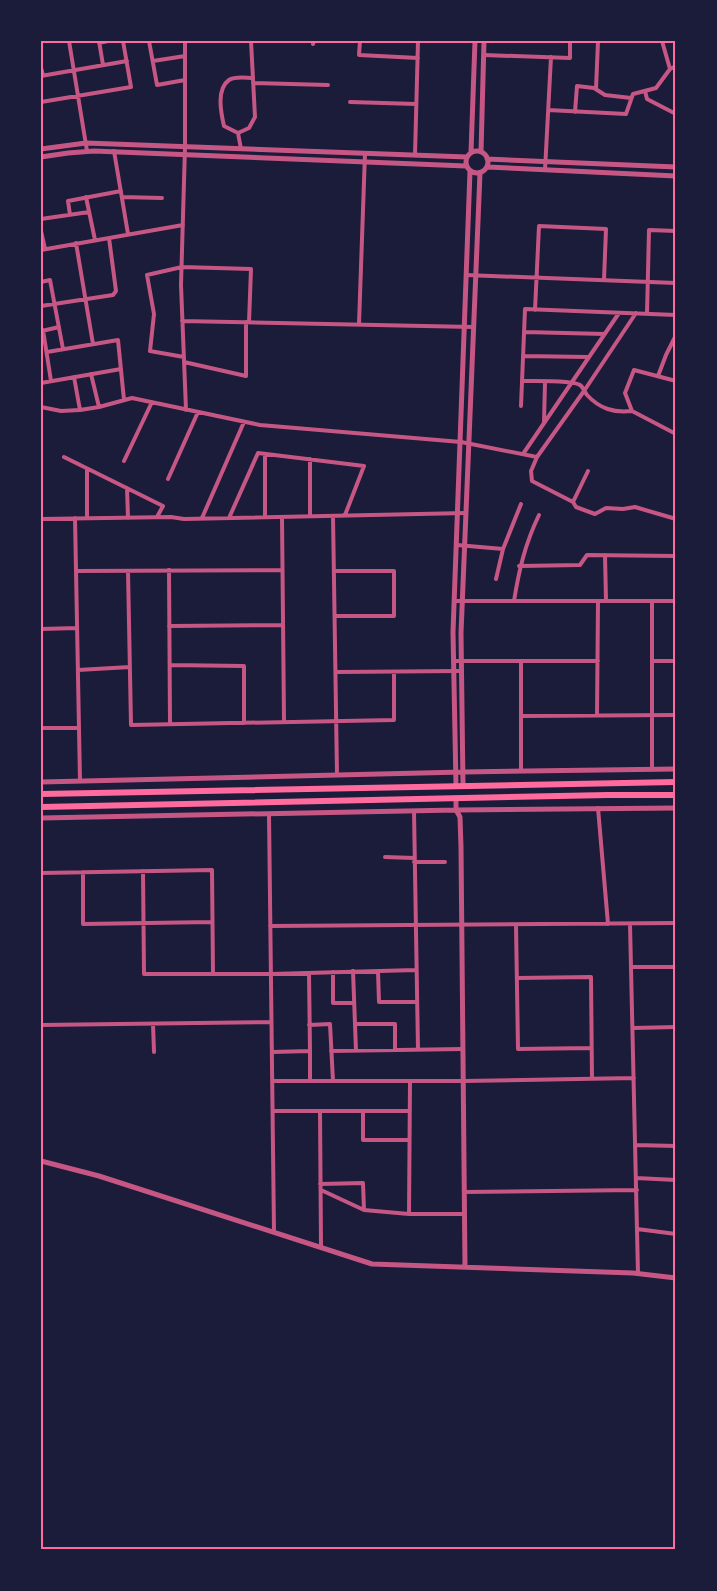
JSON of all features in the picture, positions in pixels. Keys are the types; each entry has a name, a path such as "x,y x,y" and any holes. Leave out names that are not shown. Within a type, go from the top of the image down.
{"highway":[{"path":"41,794 676,782"},
{"path":"41,807 676,795"}],"street":[{"path":"69,41 88,151"},
{"path":"103,66 99,42 108,41"},
{"path":"41,102 132,87 123,41"},
{"path":"150,41 157,85 185,80"},
{"path":"185,41 182,320 186,410"},
{"path":"238,133 249,128 255,117 251,41"},
{"path":"360,41 359,56 418,58"},
{"path":"415,155 418,41"},
{"path":"460,785 456,772 454,602 465,326 467,157 471,152 474,41"},
{"path":"484,41 481,152 487,159 487,167"},
{"path":"484,55 570,58 570,41"},
{"path":"596,89 598,41"},
{"path":"662,41 670,69"},
{"path":"153,61 185,56"},
{"path":"545,170 550,57"},
{"path":"41,68 42,76 127,61"},
{"path":"548,110 626,114 633,94 656,88 670,69 676,66"},
{"path":"238,133 224,126 220,110 222,89 229,80 236,78 253,81 328,85"},
{"path":"575,112 577,86 596,89 605,95 632,98"},
{"path":"646,91 647,99 676,114"},
{"path":"350,102 416,104"},
{"path":"238,133 240,149"},
{"path":"41,149 86,143 467,157"},
{"path":"41,157 68,152 88,151 185,154 365,161 468,168 476,173 480,173"},
{"path":"114,152 128,234"},
{"path":"471,152 481,152"},
{"path":"359,324 365,153"},
{"path":"487,159 676,167"},
{"path":"460,785 463,772 462,602 480,173 487,167 676,176"},
{"path":"70,215 68,201 121,191"},
{"path":"122,196 162,198"},
{"path":"86,197 94,240"},
{"path":"41,219 89,212"},
{"path":"41,231 43,249 183,225"},
{"path":"535,310 539,226 606,230 604,280"},
{"path":"646,314 649,230 676,231"},
{"path":"41,306 113,295 116,291 109,238"},
{"path":"76,243 93,344"},
{"path":"184,357 150,351 154,314 147,275 182,267 251,269 246,376 184,362"},
{"path":"466,275 676,283"},
{"path":"41,282 50,280 63,349"},
{"path":"521,406 525,310 676,314"},
{"path":"523,454 619,313"},
{"path":"636,313 537,457 531,471 532,481 573,502 576,507 595,514 606,508 623,509 635,507 676,519"},
{"path":"182,320 473,327"},
{"path":"51,381 42,331 59,327"},
{"path":"524,332 605,334"},
{"path":"658,376 676,335"},
{"path":"47,352 118,340 124,400"},
{"path":"523,356 589,357"},
{"path":"41,383 121,369"},
{"path":"632,411 625,392 634,370 676,381"},
{"path":"91,374 99,407"},
{"path":"74,377 80,410"},
{"path":"522,381 580,385 596,404 608,410 632,411 676,434"},
{"path":"544,423 545,382"},
{"path":"41,406 61,411 80,410 132,398 260,425 461,442 537,457"},
{"path":"124,461 152,402"},
{"path":"168,479 198,412"},
{"path":"202,518 244,422"},
{"path":"229,518 258,453 364,466 345,515"},
{"path":"265,454 265,517"},
{"path":"64,457 164,506 157,518"},
{"path":"310,459 310,516"},
{"path":"87,468 87,518"},
{"path":"573,502 588,471"},
{"path":"127,488 128,518"},
{"path":"496,579 503,549 521,504"},
{"path":"41,519 229,518 466,513"},
{"path":"514,601 520,566 528,538 539,515"},
{"path":"333,516 338,775"},
{"path":"282,517 284,722"},
{"path":"75,518 80,781"},
{"path":"457,545 503,549"},
{"path":"520,566 580,565 586,555 676,556"},
{"path":"605,555 606,601"},
{"path":"128,570 131,725 394,720 394,672"},
{"path":"169,570 170,724"},
{"path":"76,571 282,570"},
{"path":"334,571 394,571 394,616 335,616"},
{"path":"597,716 598,601"},
{"path":"652,601 652,769"},
{"path":"454,602 676,601"},
{"path":"169,626 283,625"},
{"path":"41,629 77,628"},
{"path":"454,661 598,661"},
{"path":"521,661 521,771"},
{"path":"652,661 676,661"},
{"path":"170,665 244,666 244,723"},
{"path":"78,670 130,667"},
{"path":"336,672 461,671"},
{"path":"521,716 676,715"},
{"path":"41,728 79,728"},
{"path":"41,782 456,772 676,769"},
{"path":"460,798 464,810 460,817"},
{"path":"460,798 456,810 460,817 465,1267"},
{"path":"598,808 608,924"},
{"path":"41,818 676,808"},
{"path":"414,811 418,1050"},
{"path":"268,814 274,1232"},
{"path":"385,858 445,862"},
{"path":"41,872 212,870 213,974"},
{"path":"143,871 144,974 271,974 416,970"},
{"path":"83,872 83,924 212,922"},
{"path":"270,926 676,923"},
{"path":"630,924 638,1274"},
{"path":"516,925 518,1049 591,1048"},
{"path":"631,967 676,967"},
{"path":"353,971 356,1051"},
{"path":"378,971 378,1002 417,1002"},
{"path":"309,972 310,1081"},
{"path":"333,972 334,1003 354,1003"},
{"path":"517,978 590,977 592,1079"},
{"path":"41,1025 271,1022"},
{"path":"154,1024 154,1052"},
{"path":"309,1025 330,1024 333,1081"},
{"path":"355,1024 395,1024 395,1050"},
{"path":"633,1028 676,1027"},
{"path":"331,1051 463,1050"},
{"path":"272,1052 310,1051"},
{"path":"676,1067 676,1085"},
{"path":"272,1081 634,1078"},
{"path":"409,1214 410,1081"},
{"path":"363,1111 363,1140 409,1140"},
{"path":"273,1112 409,1111"},
{"path":"320,1112 321,1247"},
{"path":"636,1145 676,1146"},
{"path":"41,1161 100,1176 372,1264 638,1274 676,1278"},
{"path":"636,1178 676,1180"},
{"path":"320,1184 363,1182 364,1210"},
{"path":"320,1190 364,1210 409,1214 465,1214"},
{"path":"464,1192 636,1190"},
{"path":"638,1230 676,1234"}]}
